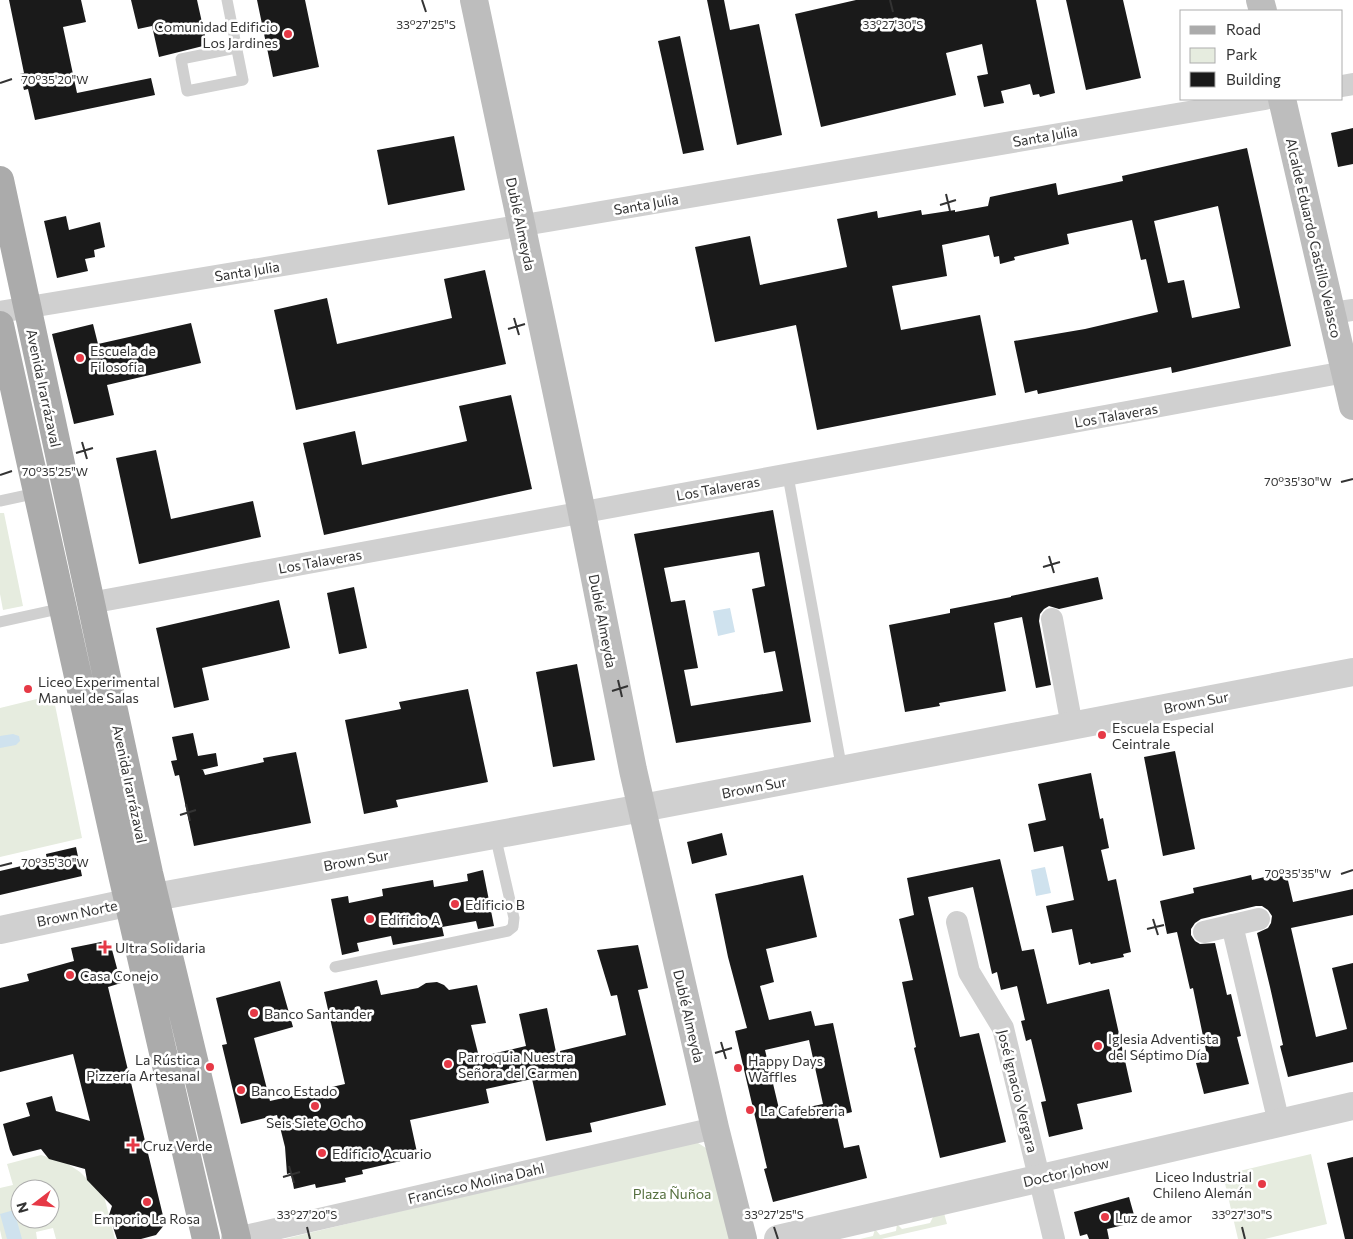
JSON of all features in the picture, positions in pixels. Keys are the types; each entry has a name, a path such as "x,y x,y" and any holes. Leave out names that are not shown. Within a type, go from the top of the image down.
{"main road":[{"name":"Dublé Almeyda","path":"474,0 642,808 715,1128 745,1238"},
{"name":"Alcalde Eduardo Castillo Velasco","path":"1282,100 1342,311 1345,372 1353,406"},
{"name":"Avenida Irarrázaval","path":"0,180 90,603 142,900 206,1239"},
{"name":"Avenida Irarrázaval","path":"0,325 63,608 235,1239"}],"street":[{"name":"Santa Julia","path":"0,312 521,226 1259,100"},
{"name":"Los Talaveras","path":"90,603 1345,372"},
{"path":"1052,619 1072,726"},
{"name":"Brown Sur","path":"142,900 642,808 1353,672"},
{"name":"Brown Norte","path":"0,930 142,900"},
{"path":"1204,932 1259,919"},
{"name":"José Ignacio Vergara","path":"957,922 969,972 1003,1028 1054,1239"},
{"path":"1232,925 1279,1123"},
{"name":"Doctor Johow","path":"778,1239 1353,1106"},
{"name":"Francisco Molina Dahl","path":"235,1239 715,1128"}],"lane":[{"path":"228,0 243,80 187,91 181,59 236,48"},
{"path":"788,476 842,770"},
{"path":"0,502 37,493"},
{"path":"0,622 63,608"},
{"path":"335,967 508,931 513,927 514,918 495,835"}],"green space":[{"path":"0,513 4,513 23,606 3,610 0,594"},
{"path":"53,695 82,838 0,857 0,708"},
{"name":"Plaza Ñuñoa","path":"689,1142 698,1143 706,1148 730,1239 284,1239"},
{"path":"1311,1154 1327,1224 1265,1239 1238,1239 1223,1175"},
{"path":"41,1155 65,1162 80,1172 104,1196 115,1239 56,1239 53,1229 60,1229 60,1179 11,1179 7,1164"},
{"path":"10,1186 10,1229 49,1229 36,1232 37,1239 2,1239 0,1230 0,1188"},
{"path":"944,1213 947,1224 881,1239 860,1239 873,1236 875,1229 880,1235 896,1231 897,1224 902,1229 930,1223 934,1215"}],"water":[{"path":"730,608 735,632 718,636 713,611"},
{"path":"13,734 19,736 20,741 16,745 0,748 0,736"},
{"path":"1045,867 1051,893 1036,896 1031,870"},
{"path":"10,1211 10,1229 19,1229 22,1239 7,1239 0,1214"}],"building":[{"path":"9,0 81,0 86,22 63,27 77,93 151,78 155,95 35,120 28,89 24,90 20,74 24,73"},
{"path":"131,0 197,0 207,45 159,57 152,26 138,29"},
{"name":"Comunidad Edificio Los Jardines","path":"257,0 305,0 319,67 273,77"},
{"path":"707,0 724,0 730,30 759,24 782,135 737,145"},
{"path":"856,0 1036,0 1055,93 1040,97 1039,94 1033,95 1030,84 1001,91 1004,103 984,107 977,76 988,74 982,44 946,53 956,95 821,127 795,14"},
{"path":"1066,0 1123,0 1141,78 1086,90"},
{"path":"680,36 704,150 683,154 658,41"},
{"path":"1353,128 1353,164 1338,167 1331,133"},
{"path":"454,136 465,190 388,205 377,150"},
{"path":"1247,148 1291,346 1172,373 1171,367 1038,394 1037,390 1025,393 1014,341 1085,329 1158,312 1146,259 1141,260 1132,220 1067,234 1069,244 1014,257 1015,260 1000,264 999,256 994,257 989,235 942,245 947,276 892,286 901,330 980,315 996,395 817,430 796,325 715,342 695,247 750,236 760,285 847,267 837,219 877,211 878,218 921,210 922,215 955,210 955,212 988,206 990,197 1056,183 1058,195 1123,181 1122,176","holes":["1218,206 1240,308 1192,318 1184,280 1168,283 1154,221"]},
{"path":"66,216 69,230 100,222 105,247 94,250 95,257 85,259 88,271 57,278 44,221"},
{"path":"485,270 506,364 296,410 274,310 327,298 337,344 452,318 444,279"},
{"path":"191,323 201,363 107,385 114,415 74,424 52,334 93,324 98,344"},
{"path":"511,395 532,489 324,535 303,443 355,431 362,465 467,441 459,406"},
{"path":"156,450 171,519 253,501 261,537 139,564 116,458"},
{"path":"773,510 811,722 676,743 634,534","holes":["759,552 765,586 752,589 764,653 775,651 783,691 691,706 684,670 698,668 685,600 671,602 664,568"]},
{"path":"1098,577 1103,599 1059,609 1049,606 1040,614 1039,621 1051,685 1036,688 1022,617 994,623 1006,691 939,703 940,706 905,712 889,625 950,613 950,609"},
{"path":"354,587 367,648 339,654 327,593"},
{"path":"279,600 290,648 202,668 209,700 174,708 156,628"},
{"path":"577,664 595,760 553,767 536,672"},
{"path":"468,689 488,782 396,800 398,807 364,814 345,720 401,709 399,702"},
{"path":"193,733 198,756 216,753 218,766 201,770 203,770 205,775 264,762 263,758 296,752 311,823 194,846 179,775 175,776 171,761 177,760 172,737"},
{"path":"1175,751 1195,849 1163,856 1144,757"},
{"path":"1091,773 1100,819 1103,818 1109,848 1101,850 1108,881 1116,879 1131,952 1123,954 1124,957 1079,965 1072,929 1052,933 1046,906 1074,900 1063,846 1034,852 1028,824 1046,820 1038,784"},
{"path":"722,833 727,855 692,864 687,842"},
{"path":"76,847 82,876 0,895 0,871 47,860 46,854"},
{"path":"1000,859 1022,951 1034,949 1047,1004 1109,989 1132,1092 1077,1104 1083,1129 1049,1137 1041,1102 1046,1101 1031,1039 1026,1041 1021,1021 1025,1020 1017,986 1001,990 997,972 992,974 973,887 928,897 960,1037 979,1033 1006,1142 940,1158 914,1048 916,1047 902,982 913,980 899,919 914,915 907,878"},
{"path":"483,870 494,926 478,929 476,921 442,927 444,936 393,945 391,936 357,943 359,951 342,955 331,899 348,896 349,903 383,896 382,889 433,880 434,887 468,881 467,874"},
{"path":"1286,872 1293,902 1353,889 1353,915 1291,928 1316,1037 1347,1029 1332,968 1353,963 1353,1062 1288,1077 1280,1046 1283,1045 1257,933 1268,928 1272,916 1262,906 1256,906 1201,919 1191,929 1191,935 1200,944 1215,943 1227,995 1231,994 1241,1036 1237,1037 1249,1084 1204,1094 1196,1063 1208,1060 1193,988 1190,989 1177,932 1167,934 1160,901 1194,893 1193,888 1251,875 1252,880"},
{"path":"803,875 817,937 766,949 774,982 760,986 769,1020 811,1011 815,1026 833,1023 852,1112 837,1116 844,1148 859,1145 867,1178 773,1202 764,1169 767,1168 735,1031 747,1028 728,957 715,894","holes":["809,1040 823,1104 780,1113 765,1050"]},
{"path":"106,941 111,946 121,983 108,987 165,1224 156,1235 141,1239 117,1239 109,1215 112,1206 87,1180 85,1169 49,1159 41,1149 13,1156 3,1124 30,1116 26,1103 52,1096 56,1111 90,1121 73,1054 0,1072 0,988 29,981 27,974 74,961 71,948"},
{"path":"638,945 648,988 638,990 666,1105 590,1123 592,1132 546,1141 532,1079 486,1089 489,1103 410,1120 418,1157 362,1170 363,1174 345,1178 346,1182 316,1188 315,1184 294,1189 291,1173 287,1174 285,1147 277,1115 241,1124 222,1045 227,1044 216,998 280,981 293,1027 254,1038 270,1101 345,1084 324,992 377,980 381,995 418,988 426,983 437,982 449,990 477,985 486,1023 471,1025 479,1057 526,1046 519,1014 547,1008 556,1052 626,1035 617,995 611,996 597,950"},
{"path":"1353,1157 1353,1239 1345,1239 1327,1163"},
{"name":"Luz de amor","path":"1129,1197 1136,1222 1107,1229 1109,1239 1089,1239 1087,1234 1080,1236 1074,1212"}],"place":[{"name":"Comunidad Edificio Los Jardines","path":"288,34"},
{"name":"Escuela de Filosofia","path":"80,358"},
{"name":"Liceo Experimental Manuel de Salas","path":"28,689"},
{"name":"Escuela Especial Ceintrale","path":"1102,735"},
{"name":"Edificio B","path":"455,904"},
{"name":"Edificio A","path":"370,919"},
{"name":"Ultra Solidaria","path":"105,947"},
{"name":"Casa Conejo","path":"70,975"},
{"name":"Banco Santander","path":"254,1013"},
{"name":"Iglesia Adventista del Séptimo Día","path":"1098,1046"},
{"name":"Parroquia Nuestra Señora del Carmen","path":"448,1064"},
{"name":"La Rústica Pizzería Artesanal","path":"210,1067"},
{"name":"Happy Days Waffles","path":"738,1068"},
{"name":"Banco Estado","path":"241,1090"},
{"name":"Seis Siete Ocho","path":"315,1106"},
{"name":"La Cafebreria","path":"750,1110"},
{"name":"Cruz Verde","path":"133,1145"},
{"name":"Edificio Acuario","path":"322,1153"},
{"name":"Liceo Industrial Chileno Alemán","path":"1262,1184"},
{"name":"Emporio La Rosa","path":"147,1202"},
{"name":"Luz de amor","path":"1105,1217"}]}
